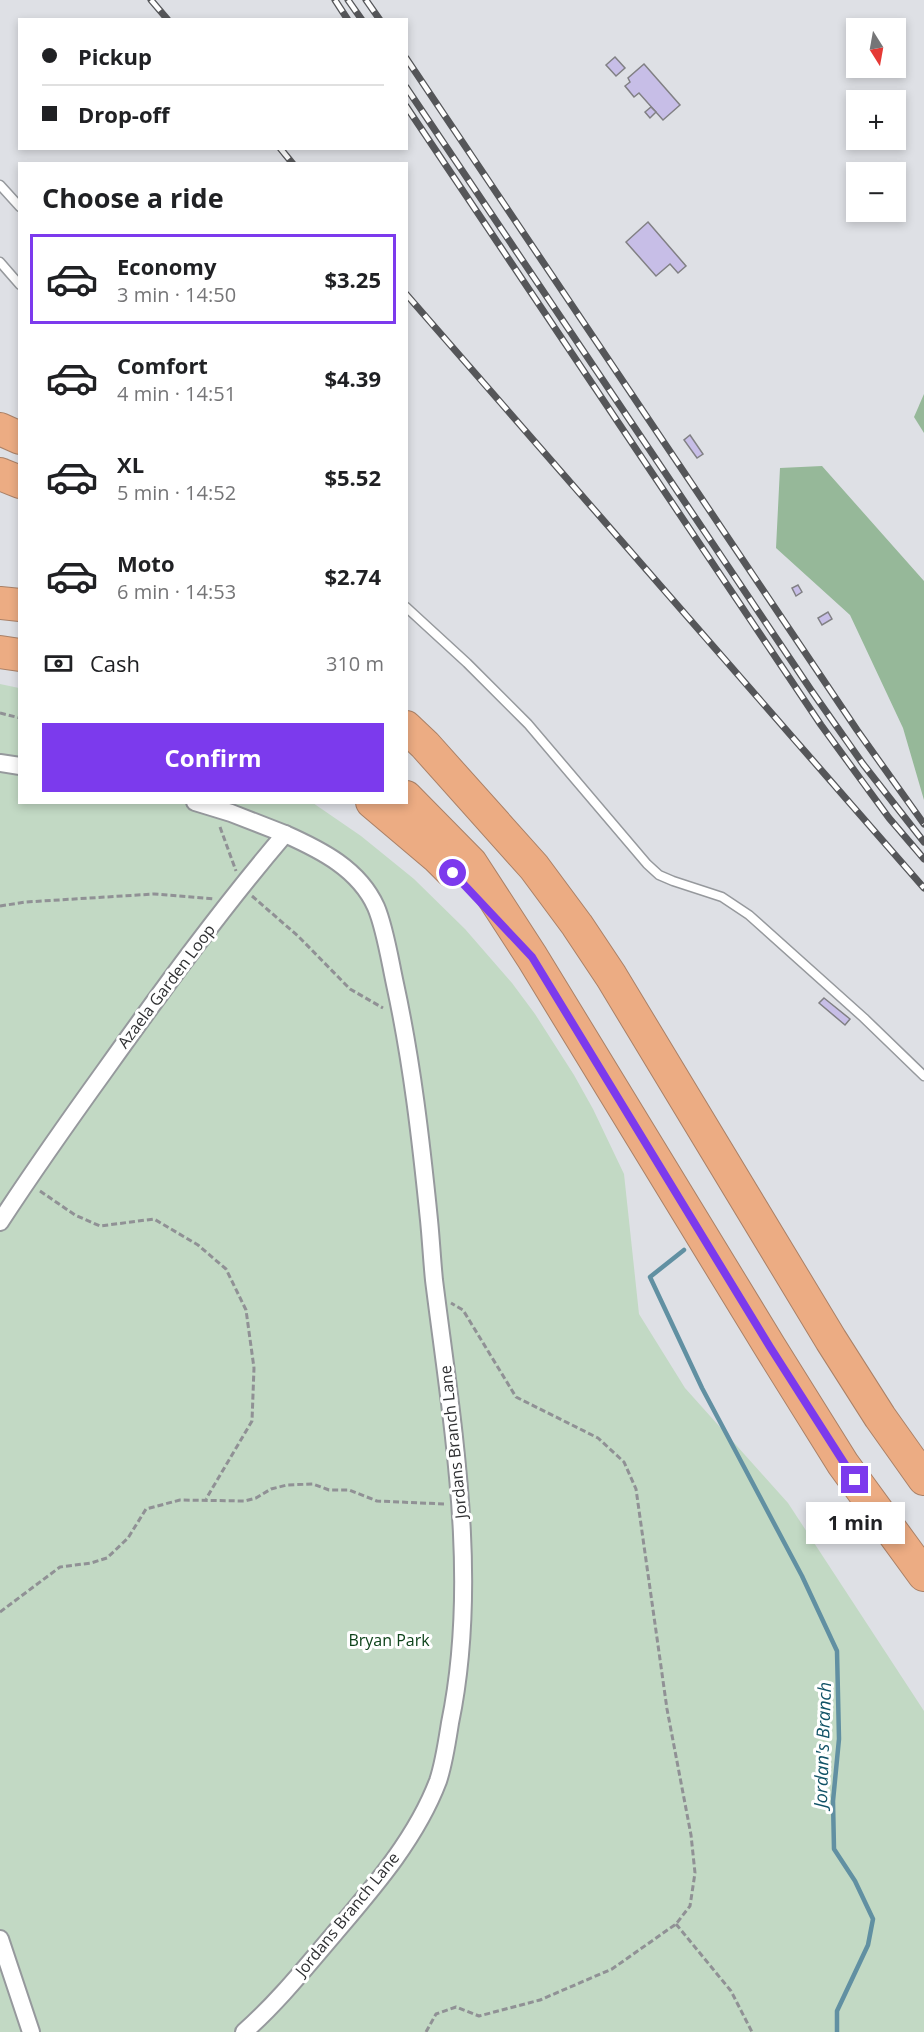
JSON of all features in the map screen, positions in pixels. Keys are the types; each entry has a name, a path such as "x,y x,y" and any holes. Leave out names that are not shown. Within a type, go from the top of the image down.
{"highway":[{"path":"0,429 18,437"},
{"path":"0,474 18,481"},
{"path":"0,603 18,605"},
{"path":"0,651 18,655"},
{"path":"0,666 18,668"},
{"path":"408,730 425,745 534,867 577,925 630,1008 831,1340 880,1417 924,1479"},
{"path":"408,799 471,863 532,957 843,1464 924,1575"},
{"path":"374,804 437,857 532,957"}],"street":[{"path":"0,764 18,766"},
{"path":"201,804 285,834"},
{"name":"Azaela Garden Loop","path":"0,1222 26,1181 156,998 241,887 285,834"},
{"name":"Jordans Branch Lane","path":"244,2032 302,1972 379,1880 413,1831 438,1780 458,1684 462,1633 457,1461 409,1053 402,1018 377,909 365,887 341,864 313,846 285,834"},
{"path":"0,1939 31,2032"}],"lane":[{"path":"0,185 18,205"},
{"path":"0,262 18,283"},
{"path":"408,610 467,663 528,724 647,864 659,874 673,881 722,897 749,915 864,1018 924,1076"}],"path":[{"path":"0,713 18,718"},
{"path":"214,808 241,887 298,936 350,989 402,1018"},
{"path":"0,906 26,902 154,894 231,900"},
{"path":"26,1181 75,1215 100,1226 154,1219 198,1245 226,1269 246,1310 254,1368 252,1421 206,1499"},
{"path":"426,2032 436,2014 456,2007 479,2016 540,2000 612,1969 676,1924 690,1906 695,1873 691,1835 667,1709 636,1489 624,1462 598,1438 516,1397 462,1310 437,1295"},
{"path":"0,1612 60,1567 91,1563 107,1558 128,1538 146,1509 180,1500 245,1501 256,1498 271,1489 287,1485 313,1484 329,1490 349,1490 377,1501 460,1505"},
{"path":"676,1924 731,1991 752,2032"}],"green space":[{"path":"924,394 924,433 914,417"},
{"path":"822,466 924,581 924,800 903,728 850,615 776,548 780,468"},
{"name":"Bryan Park","path":"0,684 18,688 18,804 314,804 361,836 414,879 465,929 512,983 535,1014 593,1109 624,1174 639,1314 685,1388 788,1503 924,1711 924,2032 0,2032"}],"building":[{"path":"615,57 625,68 616,76 606,65"},
{"path":"644,64 680,105 663,120 639,93 634,97 625,86 630,82 628,78"},
{"path":"651,107 656,112 650,118 645,112"},
{"path":"648,222 686,266 678,273 670,264 656,276 626,242"},
{"path":"690,435 703,454 697,458 684,440"},
{"path":"798,585 802,592 796,596 792,588"},
{"path":"828,612 832,619 822,625 818,618"},
{"path":"824,998 850,1019 845,1025 819,1003"}],"waterway":[{"name":"Jordan's Branch","path":"684,1250 650,1277 702,1388 802,1576 837,1651 839,1739 833,1801 834,1849 855,1881 873,1919 868,1945 837,2011 837,2032"}],"railway":[{"path":"151,0 166,18"},
{"path":"335,0 347,18"},
{"path":"348,0 361,18"},
{"path":"366,0 379,18"},
{"path":"408,61 857,730 924,824"},
{"path":"408,90 811,690 863,764 924,842"},
{"path":"408,109 821,725 889,818 924,859"},
{"path":"282,150 291,162"},
{"path":"408,296 924,888"}],"route":[{"path":"453,873 532,957 770,1347 855,1480"}]}
